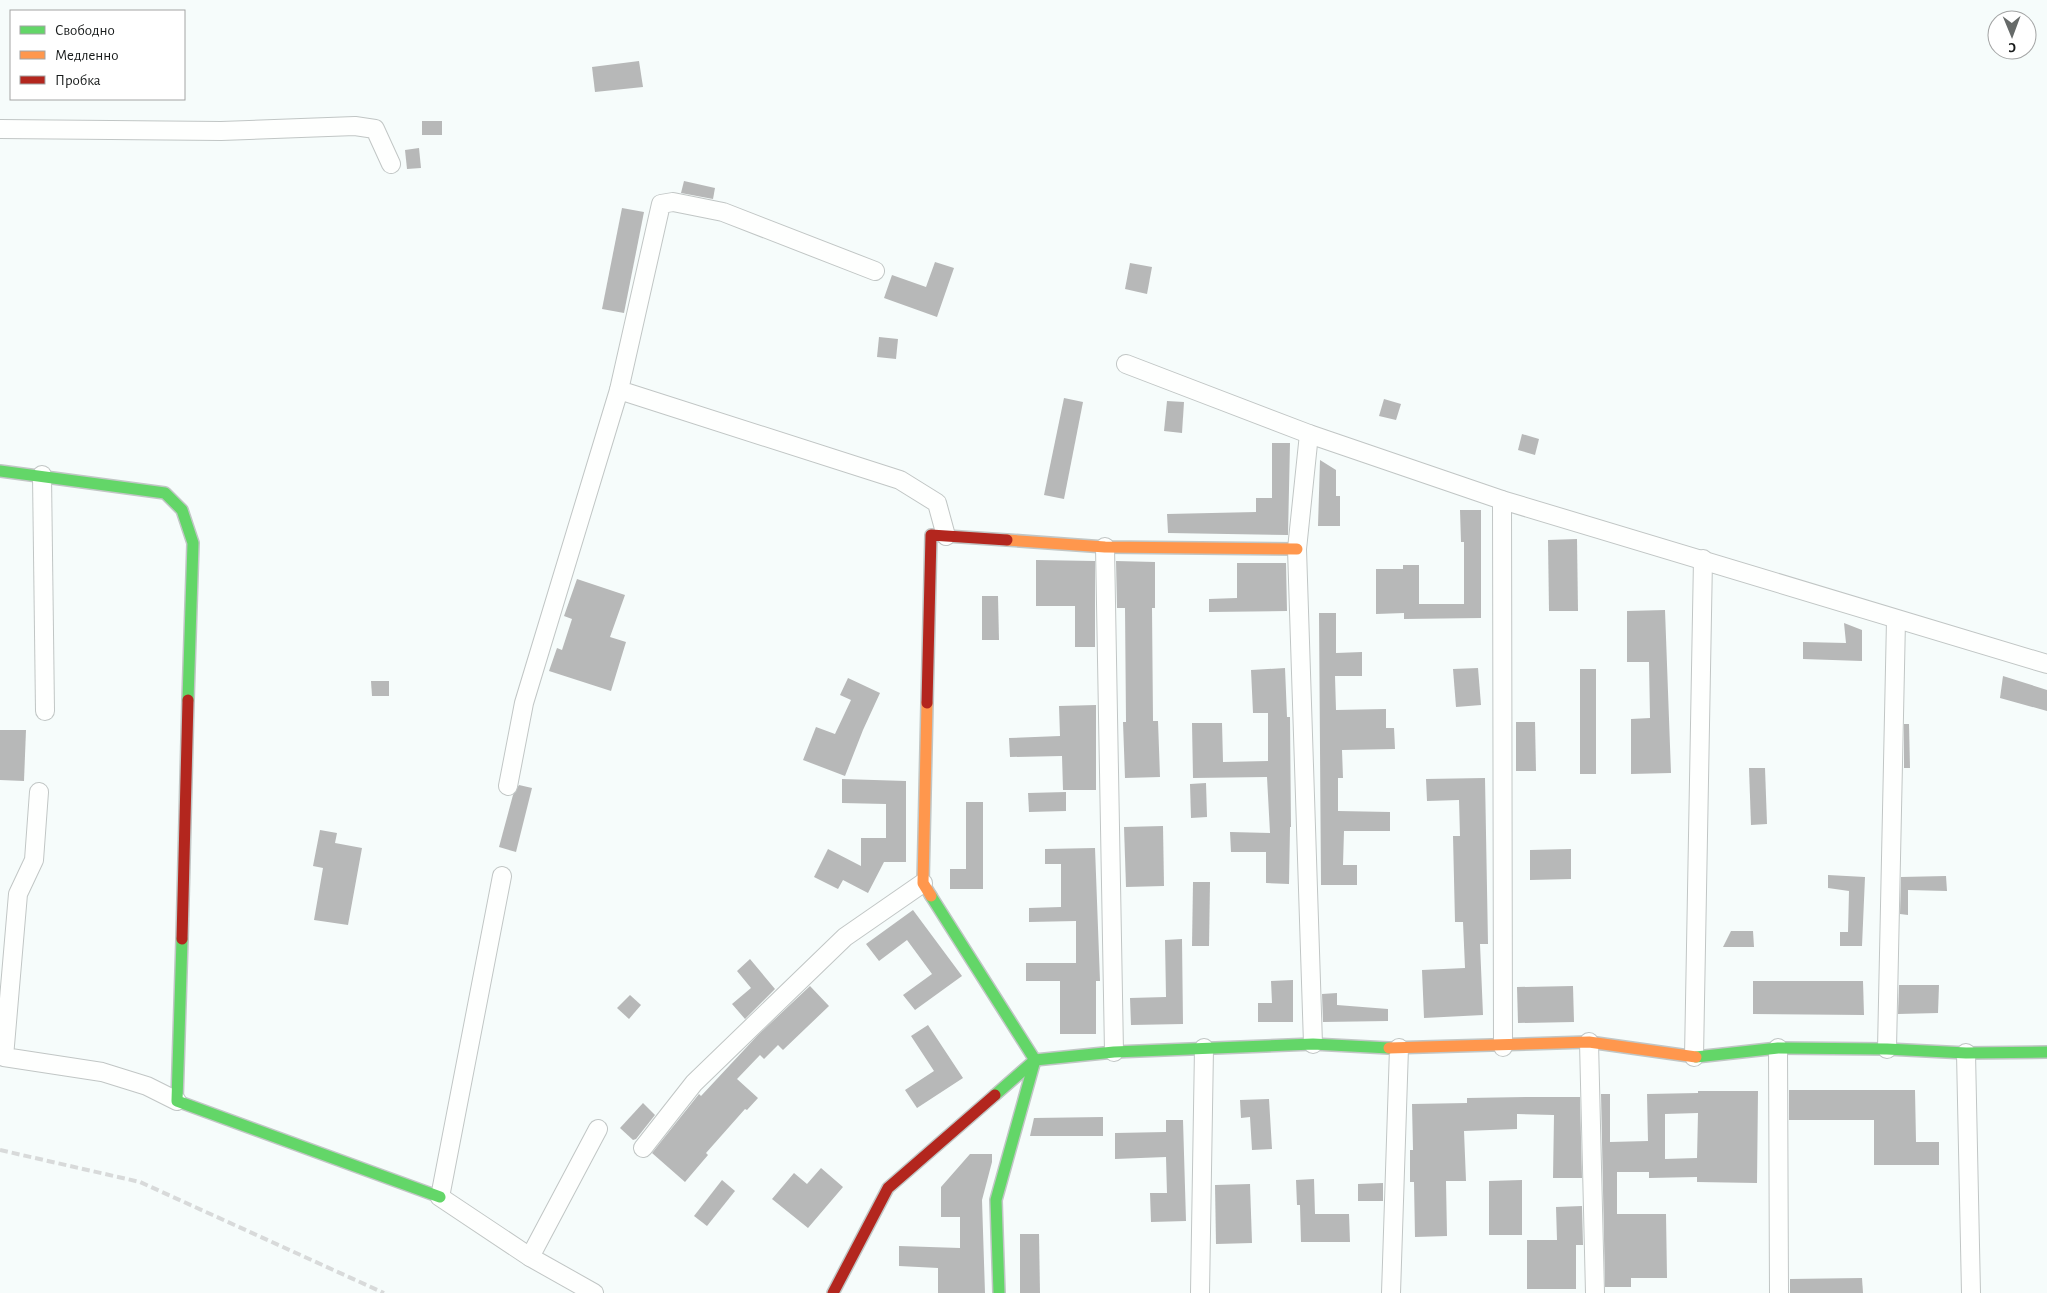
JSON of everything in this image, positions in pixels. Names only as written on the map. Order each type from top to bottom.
[{"type":"street","points":[[0,129],[221,131],[355,126],[375,129],[391,164]]},
{"type":"street","points":[[508,786],[524,703],[619,390],[662,204],[673,202],[723,212],[875,271]]},
{"type":"street","points":[[1126,364],[1309,434],[1502,500],[2047,664]]},
{"type":"street","points":[[619,390],[900,480],[937,504],[946,536]]},
{"type":"street","points":[[1309,434],[1298,549],[1312,1044]]},
{"type":"street","points":[[0,471],[42,475],[165,493],[182,510],[194,543],[177,1101]]},
{"type":"street","points":[[42,475],[44,711]]},
{"type":"street","points":[[1502,500],[1504,1046]]},
{"type":"street","points":[[999,1293],[996,1200],[1035,1060],[923,883],[931,535],[1105,547],[1298,549]]},
{"type":"street","points":[[1105,547],[1114,1052]]},
{"type":"street","points":[[1694,1057],[1703,560]]},
{"type":"street","points":[[1887,1048],[1896,620]]},
{"type":"street","points":[[39,792],[34,860],[18,894],[4,1057],[102,1072],[147,1086],[177,1101],[440,1197],[530,1256],[594,1293]]},
{"type":"street","points":[[440,1197],[502,876]]},
{"type":"street","points":[[643,1148],[694,1083],[845,937],[923,883]]},
{"type":"street","points":[[1589,1042],[1596,1293]]},
{"type":"street","points":[[833,1293],[888,1188],[1035,1060],[1114,1052],[1312,1044],[1399,1048],[1589,1042],[1694,1057],[1778,1048],[1887,1048],[1966,1053],[2047,1052]]},
{"type":"street","points":[[1200,1293],[1204,1048]]},
{"type":"street","points":[[1391,1293],[1399,1048]]},
{"type":"street","points":[[1778,1048],[1779,1293]]},
{"type":"street","points":[[1966,1053],[1971,1293]]},
{"type":"street","points":[[530,1256],[598,1129]]},
{"type":"building","points":[[639,61],[643,87],[595,92],[592,67]]},
{"type":"building","points":[[422,121],[442,121],[442,135],[422,135]]},
{"type":"building","points":[[419,148],[421,168],[407,169],[405,150]]},
{"type":"building","points":[[684,181],[715,188],[713,199],[681,193]]},
{"type":"building","points":[[622,208],[644,212],[624,313],[602,309]]},
{"type":"building","points":[[935,262],[954,268],[937,317],[884,298],[892,275],[926,287]]},
{"type":"building","points":[[1130,263],[1152,267],[1147,294],[1125,289]]},
{"type":"building","points":[[879,337],[898,339],[896,359],[877,357]]},
{"type":"building","points":[[1064,398],[1083,402],[1064,499],[1044,495]]},
{"type":"building","points":[[1384,399],[1401,404],[1396,420],[1379,416]]},
{"type":"building","points":[[1167,401],[1184,402],[1182,433],[1164,431]]},
{"type":"building","points":[[1522,434],[1539,439],[1535,455],[1518,450]]},
{"type":"building","points":[[1272,443],[1290,443],[1288,535],[1168,533],[1167,514],[1256,512],[1256,498],[1272,498]]},
{"type":"building","points":[[1320,460],[1336,470],[1336,496],[1340,496],[1340,526],[1318,526]]},
{"type":"building","points":[[1460,510],[1481,510],[1481,618],[1404,619],[1404,613],[1376,614],[1376,569],[1403,569],[1403,565],[1419,565],[1419,604],[1464,604],[1464,542],[1461,542]]},
{"type":"building","points":[[1577,539],[1578,611],[1549,611],[1548,540]]},
{"type":"building","points":[[1036,560],[1095,561],[1095,647],[1075,647],[1075,606],[1036,606]]},
{"type":"building","points":[[1116,561],[1155,562],[1155,608],[1152,608],[1153,721],[1158,721],[1160,777],[1125,778],[1123,722],[1126,722],[1125,608],[1117,608]]},
{"type":"building","points":[[1237,563],[1286,563],[1287,611],[1209,612],[1209,599],[1237,598]]},
{"type":"building","points":[[577,579],[625,595],[610,637],[626,642],[611,691],[549,671],[557,648],[562,650],[572,619],[564,616]]},
{"type":"building","points":[[982,596],[998,596],[999,640],[982,640]]},
{"type":"building","points":[[1665,610],[1671,773],[1631,774],[1631,719],[1650,718],[1649,662],[1627,662],[1627,611]]},
{"type":"building","points":[[1319,613],[1336,613],[1336,653],[1362,652],[1362,676],[1335,676],[1336,710],[1386,709],[1386,728],[1394,728],[1395,749],[1342,750],[1343,778],[1338,778],[1338,811],[1390,812],[1390,831],[1344,831],[1343,865],[1357,865],[1357,885],[1321,885]]},
{"type":"building","points":[[1844,623],[1862,630],[1862,661],[1803,659],[1803,642],[1846,643]]},
{"type":"building","points":[[1285,668],[1287,717],[1290,717],[1291,827],[1289,884],[1266,883],[1266,852],[1231,852],[1230,832],[1270,833],[1267,777],[1193,778],[1192,723],[1222,723],[1223,762],[1268,761],[1268,713],[1253,713],[1251,670]]},
{"type":"building","points":[[1478,668],[1481,705],[1456,707],[1453,669]]},
{"type":"building","points":[[1580,669],[1596,669],[1596,774],[1580,774]]},
{"type":"building","points":[[2003,676],[2047,690],[2047,711],[2000,698]]},
{"type":"building","points":[[848,678],[880,693],[845,776],[803,760],[816,727],[835,734],[851,700],[840,695]]},
{"type":"building","points":[[371,681],[389,681],[389,696],[372,696]]},
{"type":"building","points":[[1096,705],[1096,790],[1063,790],[1062,756],[1010,757],[1009,738],[1060,736],[1059,706]]},
{"type":"building","points":[[1516,722],[1535,722],[1536,771],[1516,771]]},
{"type":"building","points":[[1904,724],[1909,724],[1910,768],[1904,768]]},
{"type":"building","points":[[0,730],[26,730],[24,781],[0,780]]},
{"type":"building","points":[[1749,768],[1765,768],[1767,824],[1751,825]]},
{"type":"building","points":[[1485,778],[1488,944],[1480,944],[1483,1015],[1424,1018],[1422,970],[1465,968],[1463,922],[1455,922],[1453,836],[1460,836],[1459,800],[1427,801],[1426,779]]},
{"type":"building","points":[[842,779],[906,781],[906,862],[884,862],[868,893],[843,880],[838,889],[814,877],[828,849],[861,866],[861,838],[886,838],[886,804],[842,803]]},
{"type":"building","points":[[1206,783],[1207,817],[1191,818],[1190,784]]},
{"type":"building","points":[[519,785],[532,788],[516,852],[499,847],[513,795]]},
{"type":"building","points":[[1066,792],[1066,811],[1029,812],[1028,793]]},
{"type":"building","points":[[966,802],[983,802],[983,889],[950,889],[950,869],[966,869]]},
{"type":"building","points":[[1163,826],[1164,886],[1126,887],[1124,827]]},
{"type":"building","points":[[320,830],[337,833],[335,843],[362,848],[348,925],[314,920],[323,868],[313,866]]},
{"type":"building","points":[[1095,848],[1100,981],[1096,981],[1096,1034],[1060,1034],[1060,981],[1026,981],[1026,963],[1076,963],[1076,921],[1029,922],[1029,908],[1061,907],[1061,864],[1045,864],[1045,849]]},
{"type":"building","points":[[1571,849],[1571,879],[1530,880],[1530,850]]},
{"type":"building","points":[[1828,875],[1865,877],[1862,946],[1840,946],[1840,932],[1848,932],[1849,891],[1828,888]]},
{"type":"building","points":[[1946,876],[1947,891],[1908,890],[1908,915],[1900,914],[1901,877]]},
{"type":"building","points":[[1193,882],[1210,882],[1209,946],[1192,946]]},
{"type":"building","points":[[913,910],[962,976],[915,1010],[903,995],[932,974],[907,940],[879,961],[866,944]]},
{"type":"building","points":[[1731,931],[1753,931],[1754,947],[1723,947]]},
{"type":"building","points":[[1182,939],[1183,1024],[1131,1025],[1130,998],[1166,997],[1165,940]]},
{"type":"building","points":[[750,959],[775,989],[745,1019],[732,1004],[751,988],[737,971]]},
{"type":"building","points":[[1293,980],[1293,1022],[1258,1022],[1258,1003],[1272,1003],[1271,981]]},
{"type":"building","points":[[1753,981],[1863,981],[1864,1015],[1753,1014]]},
{"type":"building","points":[[1899,985],[1939,985],[1938,1013],[1898,1014]]},
{"type":"building","points":[[810,986],[829,1006],[783,1050],[778,1045],[764,1059],[760,1055],[737,1079],[758,1098],[747,1110],[745,1109],[706,1153],[708,1155],[685,1182],[652,1153],[699,1094],[701,1096],[758,1035]]},
{"type":"building","points":[[1573,986],[1574,1022],[1518,1023],[1517,987]]},
{"type":"building","points":[[1337,993],[1337,1005],[1388,1009],[1388,1021],[1323,1022],[1322,994]]},
{"type":"building","points":[[630,995],[641,1005],[629,1019],[617,1008]]},
{"type":"building","points":[[928,1025],[963,1078],[917,1108],[905,1090],[934,1071],[911,1036]]},
{"type":"building","points":[[1789,1090],[1915,1090],[1916,1142],[1939,1142],[1939,1165],[1874,1165],[1874,1120],[1789,1120]]},
{"type":"building","points":[[1698,1091],[1758,1091],[1757,1183],[1697,1182],[1697,1177],[1649,1178],[1649,1172],[1617,1172],[1617,1214],[1666,1214],[1667,1278],[1631,1278],[1631,1287],[1605,1287],[1601,1094],[1610,1094],[1610,1142],[1648,1141],[1647,1094],[1698,1093]],"holes":[[[1698,1113],[1697,1158],[1665,1159],[1665,1114]]]},
{"type":"building","points":[[1580,1097],[1582,1178],[1553,1178],[1554,1115],[1517,1114],[1517,1129],[1464,1131],[1466,1181],[1446,1181],[1447,1236],[1415,1237],[1414,1182],[1410,1182],[1410,1150],[1413,1150],[1412,1104],[1467,1103],[1467,1098]]},
{"type":"building","points":[[1269,1099],[1272,1149],[1252,1150],[1250,1117],[1241,1118],[1240,1100]]},
{"type":"building","points":[[643,1103],[655,1115],[636,1139],[633,1140],[620,1128]]},
{"type":"building","points":[[1103,1117],[1103,1136],[1030,1136],[1034,1118]]},
{"type":"building","points":[[1166,1120],[1183,1120],[1186,1221],[1151,1222],[1150,1193],[1167,1193],[1166,1157],[1115,1159],[1115,1133],[1166,1132]]},
{"type":"building","points":[[970,1154],[992,1154],[992,1162],[982,1200],[985,1293],[938,1293],[938,1268],[899,1266],[899,1246],[960,1248],[960,1217],[941,1217],[941,1187]]},
{"type":"building","points":[[821,1168],[843,1187],[808,1228],[772,1199],[794,1173],[807,1184]]},
{"type":"building","points":[[1314,1179],[1315,1214],[1349,1214],[1350,1242],[1301,1242],[1300,1205],[1297,1205],[1296,1180]]},
{"type":"building","points":[[722,1180],[735,1191],[707,1226],[694,1216]]},
{"type":"building","points":[[1522,1180],[1522,1235],[1489,1235],[1489,1181]]},
{"type":"building","points":[[1383,1183],[1383,1201],[1358,1201],[1358,1184]]},
{"type":"building","points":[[1250,1184],[1252,1243],[1216,1244],[1215,1185]]},
{"type":"building","points":[[1582,1206],[1583,1245],[1576,1245],[1576,1289],[1527,1289],[1527,1240],[1557,1240],[1556,1207]]},
{"type":"building","points":[[1020,1234],[1039,1234],[1040,1293],[1020,1293]]},
{"type":"building","points":[[1862,1278],[1863,1293],[1790,1293],[1790,1279]]},
{"type":"railway","points":[[0,1150],[140,1182],[384,1293]]},
{"type":"traffic: fast","points":[[0,471],[165,493],[182,510],[193,543],[188,700]]},
{"type":"traffic: fast","points":[[931,896],[1035,1060],[996,1200],[999,1293]]},
{"type":"traffic: fast","points":[[182,939],[177,1101],[440,1197]]},
{"type":"traffic: fast","points":[[995,1095],[1035,1060],[1114,1052],[1313,1044],[1389,1048]]},
{"type":"traffic: fast","points":[[1696,1057],[1778,1048],[1887,1049],[1966,1053],[2047,1052]]},
{"type":"traffic: slow","points":[[1007,540],[1105,547],[1297,549]]},
{"type":"traffic: slow","points":[[927,703],[923,883],[931,896]]},
{"type":"traffic: slow","points":[[1389,1048],[1589,1042],[1696,1057]]},
{"type":"traffic: jam","points":[[927,703],[931,535],[1007,540]]},
{"type":"traffic: jam","points":[[182,939],[188,700]]},
{"type":"traffic: jam","points":[[833,1293],[888,1188],[995,1095]]}]
